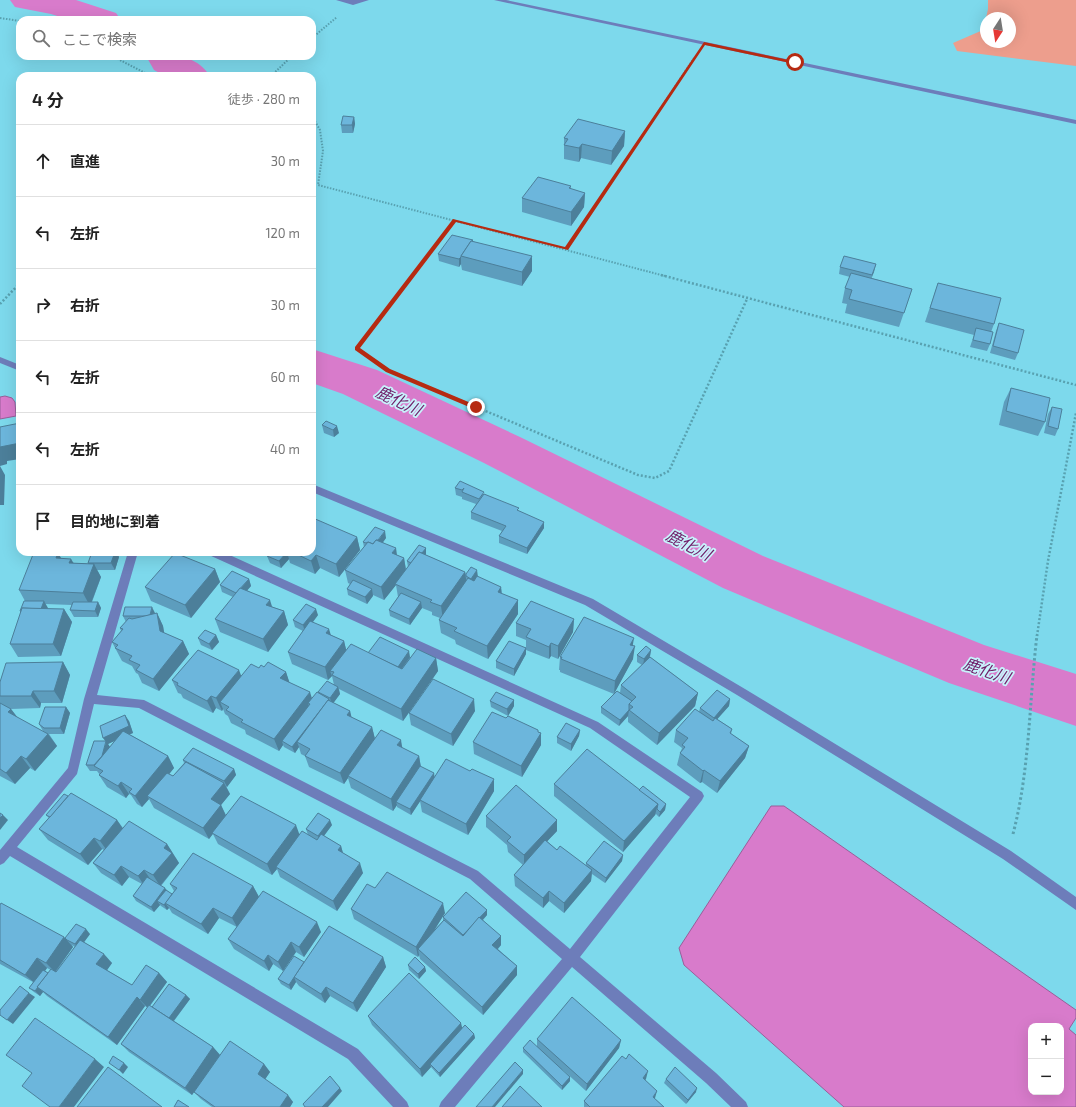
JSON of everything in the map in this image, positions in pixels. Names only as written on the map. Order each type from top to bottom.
[{"type":"street","points":[[339,0],[353,3],[366,0]]},
{"type":"street","points":[[497,0],[1076,122]]},
{"type":"street","points":[[0,360],[16,366]]},
{"type":"street","points":[[316,490],[590,602],[741,692],[1007,855],[1076,904]]},
{"type":"street","points":[[0,859],[73,770],[90,699],[132,556]]},
{"type":"street","points":[[222,556],[594,725],[698,796],[571,958],[446,1107]]},
{"type":"street","points":[[90,699],[140,703],[474,875],[711,1078],[741,1107]]},
{"type":"street","points":[[9,849],[353,1054],[402,1107]]},
{"type":"path","points":[[316,35],[353,3]]},
{"type":"path","points":[[0,18],[16,20]]},
{"type":"path","points":[[567,249],[704,44]]},
{"type":"path","points":[[120,60],[143,72]]},
{"type":"path","points":[[275,72],[288,60]]},
{"type":"path","points":[[316,123],[320,130],[324,151],[318,185],[567,249],[747,299],[1076,385]]},
{"type":"path","points":[[455,220],[357,348],[388,370],[638,475],[655,478],[669,471],[747,299]]},
{"type":"path","points":[[0,304],[16,287]]},
{"type":"path","points":[[1007,855],[1018,817],[1028,761],[1035,649],[1046,570],[1076,413]]},
{"type":"shaded area","points":[[988,0],[1076,0],[1076,66],[957,51],[953,43],[980,31],[980,48],[1016,48],[1016,12],[987,12]]},
{"type":"shaded area","points":[[5,396],[12,398],[15,402],[16,416],[0,419],[0,397]]},
{"type":"shaded area","points":[[771,806],[784,806],[1076,1010],[1076,1018],[1069,1029],[1076,1035],[1076,1107],[844,1107],[684,965],[679,948]]},
{"type":"building","points":[[343,116],[354,117],[352,125],[341,125]]},
{"type":"building","points":[[578,119],[625,131],[612,151],[582,144],[579,148],[564,145],[568,139],[564,138]]},
{"type":"building","points":[[538,177],[571,186],[569,188],[585,193],[571,212],[522,198]]},
{"type":"building","points":[[452,235],[473,240],[459,259],[438,254]]},
{"type":"building","points":[[471,241],[532,256],[522,272],[461,256]]},
{"type":"building","points":[[844,256],[876,264],[872,275],[840,267]]},
{"type":"building","points":[[851,273],[912,289],[904,313],[849,299],[852,290],[845,288]]},
{"type":"building","points":[[938,283],[1001,298],[994,324],[930,308]]},
{"type":"building","points":[[999,323],[1024,330],[1018,353],[993,346]]},
{"type":"building","points":[[976,328],[993,332],[990,344],[973,340]]},
{"type":"building","points":[[1011,388],[1050,398],[1045,422],[1006,411]]},
{"type":"building","points":[[1052,407],[1062,409],[1058,429],[1048,426]]},
{"type":"building","points":[[326,421],[337,426],[333,430],[322,425]]},
{"type":"building","points":[[16,424],[16,444],[0,447],[0,427]]},
{"type":"building","points":[[460,481],[484,492],[479,499],[462,492],[464,488],[462,490],[455,488]]},
{"type":"building","points":[[484,494],[519,508],[517,510],[544,522],[527,548],[499,536],[506,526],[471,512]]},
{"type":"building","points":[[316,519],[357,537],[336,564],[316,555]]},
{"type":"building","points":[[375,527],[385,531],[373,544],[363,542]]},
{"type":"building","points":[[376,540],[396,548],[392,553],[404,558],[381,587],[345,570],[368,542],[373,544]]},
{"type":"building","points":[[419,545],[426,548],[422,553],[419,552],[411,563],[407,561]]},
{"type":"building","points":[[419,552],[465,572],[441,606],[430,602],[432,600],[395,584]]},
{"type":"building","points":[[32,556],[57,556],[56,558],[71,559],[69,563],[94,564],[83,593],[19,590]]},
{"type":"building","points":[[91,556],[114,556],[111,563],[88,563]]},
{"type":"building","points":[[172,556],[182,556],[215,569],[185,605],[145,587]]},
{"type":"building","points":[[267,556],[283,556],[279,561]]},
{"type":"building","points":[[300,556],[315,556],[311,561]]},
{"type":"building","points":[[471,567],[477,570],[471,579],[466,576],[466,574]]},
{"type":"building","points":[[232,571],[249,579],[236,593],[220,585]]},
{"type":"building","points":[[477,576],[501,587],[498,592],[518,600],[487,646],[454,631],[457,628],[439,620],[468,578],[474,581]]},
{"type":"building","points":[[353,580],[372,589],[365,597],[347,589]]},
{"type":"building","points":[[240,588],[270,600],[266,605],[284,611],[263,639],[215,619]]},
{"type":"building","points":[[401,593],[421,602],[409,619],[389,610]]},
{"type":"building","points":[[24,601],[44,601],[41,609],[22,608],[21,612],[20,611]]},
{"type":"building","points":[[531,601],[574,619],[558,646],[551,643],[549,647],[526,637],[531,629],[516,623]]},
{"type":"building","points":[[73,602],[98,602],[95,611],[70,610]]},
{"type":"building","points":[[306,604],[316,609],[303,625],[293,620]]},
{"type":"building","points":[[125,607],[152,607],[150,615],[123,616]]},
{"type":"building","points":[[22,608],[64,609],[53,644],[10,644]]},
{"type":"building","points":[[157,613],[160,631],[183,641],[153,679],[136,670],[140,665],[129,660],[132,656],[115,648],[118,645],[112,642],[123,629],[120,628],[129,618],[132,619]]},
{"type":"building","points":[[584,617],[634,638],[630,645],[635,646],[615,681],[561,659],[562,657],[560,657]]},
{"type":"building","points":[[310,621],[329,629],[326,633],[344,641],[325,667],[288,652]]},
{"type":"building","points":[[205,630],[216,635],[209,644],[198,638]]},
{"type":"building","points":[[380,637],[409,651],[398,667],[368,653]]},
{"type":"building","points":[[509,641],[526,648],[514,669],[496,661]]},
{"type":"building","points":[[351,644],[402,669],[417,649],[436,658],[401,709],[332,675],[334,672],[330,671]]},
{"type":"building","points":[[646,646],[651,650],[644,659],[637,655]]},
{"type":"building","points":[[198,650],[239,670],[216,698],[211,696],[207,701],[177,685],[178,683],[172,680]]},
{"type":"building","points":[[650,657],[698,693],[659,733],[629,710],[633,707],[629,704],[636,697],[621,685]]},
{"type":"building","points":[[63,662],[54,691],[33,691],[31,696],[0,696],[0,682],[6,663]]},
{"type":"building","points":[[268,662],[286,672],[280,678],[310,692],[274,739],[241,722],[243,720],[226,710],[229,707],[220,702],[251,664],[259,668],[261,665],[264,667]]},
{"type":"building","points":[[433,679],[474,699],[451,734],[409,713]]},
{"type":"building","points":[[327,681],[338,687],[330,698],[318,692]]},
{"type":"building","points":[[717,690],[730,699],[714,718],[700,708]]},
{"type":"building","points":[[617,691],[632,701],[629,704],[629,710],[620,720],[601,707]]},
{"type":"building","points":[[317,692],[329,699],[292,747],[282,741],[310,704],[308,703]]},
{"type":"building","points":[[496,692],[514,700],[507,709],[490,701]]},
{"type":"building","points":[[328,700],[350,711],[347,715],[372,727],[340,773],[305,756],[310,749],[297,742]]},
{"type":"building","points":[[0,703],[11,709],[8,712],[48,734],[26,759],[21,756],[6,773],[0,769]]},
{"type":"building","points":[[45,707],[66,707],[60,728],[44,728],[39,724]]},
{"type":"building","points":[[695,709],[713,721],[715,718],[732,729],[730,733],[749,746],[720,781],[704,770],[703,771],[680,753],[685,747],[682,745],[688,738],[676,730]]},
{"type":"building","points":[[492,712],[506,718],[508,716],[538,730],[538,732],[541,733],[521,766],[473,742]]},
{"type":"building","points":[[125,715],[129,726],[103,738],[100,726]]},
{"type":"building","points":[[566,723],[580,730],[571,744],[557,737]]},
{"type":"building","points":[[381,730],[401,740],[397,745],[419,756],[391,799],[348,776]]},
{"type":"building","points":[[123,731],[168,756],[135,796],[129,792],[132,789],[121,782],[118,786],[99,775],[103,771],[94,766]]},
{"type":"building","points":[[94,741],[106,741],[102,756],[94,765],[86,765]]},
{"type":"building","points":[[193,748],[234,769],[224,781],[183,760]]},
{"type":"building","points":[[587,749],[658,804],[624,841],[554,784]]},
{"type":"building","points":[[446,759],[470,771],[472,769],[494,779],[466,824],[420,800]]},
{"type":"building","points":[[186,762],[224,783],[211,799],[221,805],[203,828],[147,796],[167,773],[173,776]]},
{"type":"building","points":[[420,766],[434,773],[410,809],[396,802]]},
{"type":"building","points":[[516,785],[557,820],[524,855],[507,841],[511,837],[486,816]]},
{"type":"building","points":[[643,786],[666,804],[660,812],[657,809],[658,804],[639,790]]},
{"type":"building","points":[[71,793],[117,820],[100,841],[94,838],[80,854],[39,829]]},
{"type":"building","points":[[64,794],[68,796],[50,817],[46,815]]},
{"type":"building","points":[[241,796],[296,825],[267,864],[212,833]]},
{"type":"building","points":[[318,813],[330,820],[318,836],[306,829]]},
{"type":"building","points":[[129,821],[167,844],[164,848],[172,853],[153,875],[144,870],[138,876],[121,866],[114,875],[93,863]]},
{"type":"building","points":[[302,831],[317,840],[321,834],[341,846],[338,850],[360,863],[333,901],[276,867]]},
{"type":"building","points":[[545,840],[557,850],[560,846],[592,870],[564,903],[549,891],[543,898],[514,875]]},
{"type":"building","points":[[604,841],[623,855],[606,878],[586,863]]},
{"type":"building","points":[[193,853],[253,886],[232,918],[213,908],[201,924],[165,903],[177,888],[170,884]]},
{"type":"building","points":[[387,872],[443,903],[416,947],[351,909],[367,884],[375,888]]},
{"type":"building","points":[[147,877],[165,888],[151,907],[133,896]]},
{"type":"building","points":[[166,890],[172,894],[164,905],[157,901]]},
{"type":"building","points":[[263,891],[317,922],[299,947],[291,942],[278,962],[268,955],[264,961],[228,939]]},
{"type":"building","points":[[466,892],[487,910],[463,935],[443,917]]},
{"type":"building","points":[[1,903],[64,937],[46,963],[37,958],[25,975],[0,960]]},
{"type":"building","points":[[479,917],[501,936],[492,945],[517,966],[482,1007],[418,949],[444,920],[463,936]]},
{"type":"building","points":[[76,924],[86,929],[75,944],[65,938]]},
{"type":"building","points":[[329,926],[383,957],[353,1003],[326,987],[321,994],[294,977]]},
{"type":"building","points":[[80,940],[104,954],[96,964],[132,985],[146,965],[159,973],[140,1000],[137,997],[108,1037],[37,987],[51,969],[56,972]]},
{"type":"building","points":[[294,956],[304,962],[289,985],[278,979]]},
{"type":"building","points":[[415,957],[425,967],[418,974],[408,965]]},
{"type":"building","points":[[43,970],[48,973],[35,991],[29,988]]},
{"type":"building","points":[[409,973],[461,1023],[420,1069],[368,1016]]},
{"type":"building","points":[[169,984],[186,995],[169,1018],[152,1007]]},
{"type":"building","points":[[20,986],[29,993],[7,1020],[0,1015],[0,1010]]},
{"type":"building","points":[[572,997],[621,1040],[587,1084],[537,1039]]},
{"type":"building","points":[[149,1005],[213,1047],[185,1088],[121,1044]]},
{"type":"building","points":[[35,1018],[95,1059],[59,1107],[50,1107],[22,1086],[32,1073],[6,1055]]},
{"type":"building","points":[[465,1025],[474,1034],[439,1073],[430,1064]]},
{"type":"building","points":[[530,1040],[570,1077],[562,1086],[523,1048]]},
{"type":"building","points":[[230,1041],[264,1064],[258,1074],[288,1095],[280,1107],[215,1107],[194,1092]]},
{"type":"building","points":[[629,1054],[648,1071],[643,1078],[657,1091],[653,1097],[664,1107],[590,1107],[584,1101],[622,1056],[626,1059]]},
{"type":"building","points":[[113,1056],[124,1063],[119,1070],[109,1063]]},
{"type":"building","points":[[515,1062],[523,1070],[492,1107],[476,1107]]},
{"type":"building","points":[[108,1067],[162,1107],[77,1107]]},
{"type":"building","points":[[675,1067],[697,1088],[688,1100],[666,1079]]},
{"type":"building","points":[[330,1076],[340,1088],[322,1107],[305,1107],[303,1104]]},
{"type":"building","points":[[520,1086],[542,1107],[502,1107]]},
{"type":"building","points":[[178,1100],[189,1107],[174,1107]]},
{"type":"waterway","name":"鹿化川","points":[[27,0],[56,5],[91,16]]},
{"type":"waterway","name":"鹿化川","points":[[166,60],[185,72]]},
{"type":"waterway","name":"鹿化川","points":[[316,366],[360,382],[502,450],[743,572],[970,665],[1076,700]]},
{"type":"route","points":[[476,407],[388,370],[357,348],[455,220],[567,249],[704,44],[795,62]]}]
